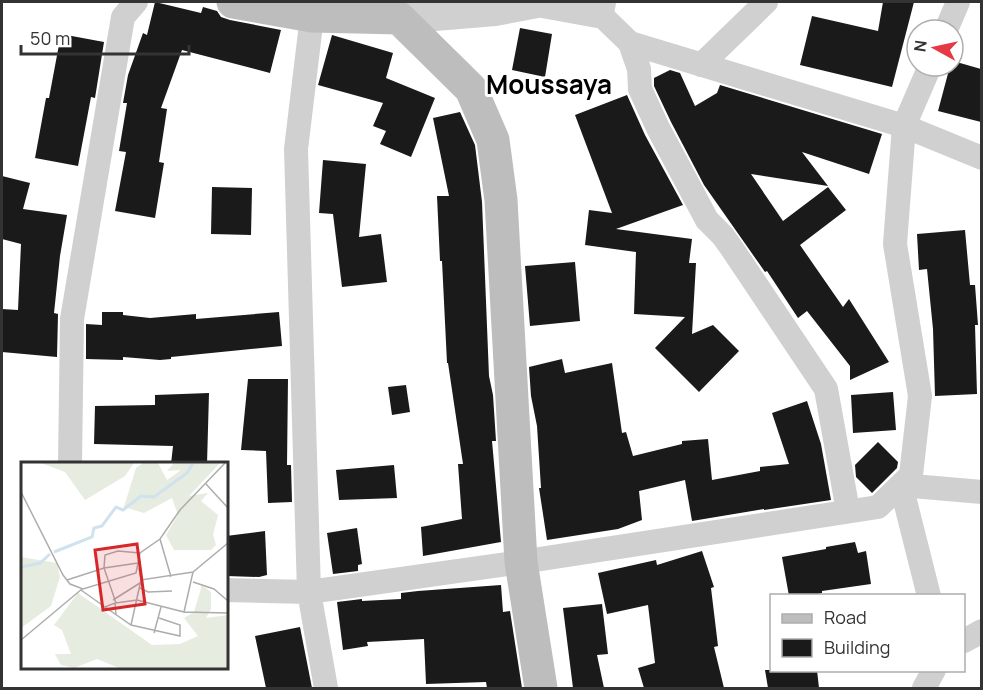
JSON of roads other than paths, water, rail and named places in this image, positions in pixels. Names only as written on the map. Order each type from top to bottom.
[{"type":"main road","points":[[232,2],[312,16],[399,18],[471,89],[492,140],[501,200],[521,562],[542,688]]},
{"type":"street","points":[[70,462],[72,320],[123,16],[136,2]]},
{"type":"street","points":[[399,18],[495,10],[537,2]]},
{"type":"street","points":[[543,2],[599,7],[630,44],[639,69],[640,89],[707,220],[733,250],[826,389],[848,511]]},
{"type":"street","points":[[701,64],[766,2]]},
{"type":"street","points":[[951,18],[958,2]]},
{"type":"street","points":[[312,16],[296,149],[309,592],[326,688]]},
{"type":"street","points":[[630,44],[904,126],[981,158]]},
{"type":"street","points":[[228,590],[309,592],[878,507],[911,475],[920,396],[895,244],[904,126],[925,78]]},
{"type":"street","points":[[901,485],[981,492]]},
{"type":"street","points":[[901,485],[928,594]]},
{"type":"street","points":[[965,640],[981,631]]},
{"type":"street","points":[[924,688],[933,672]]},
{"type":"district","name":"Moussaya","points":[[549,84]]}]
